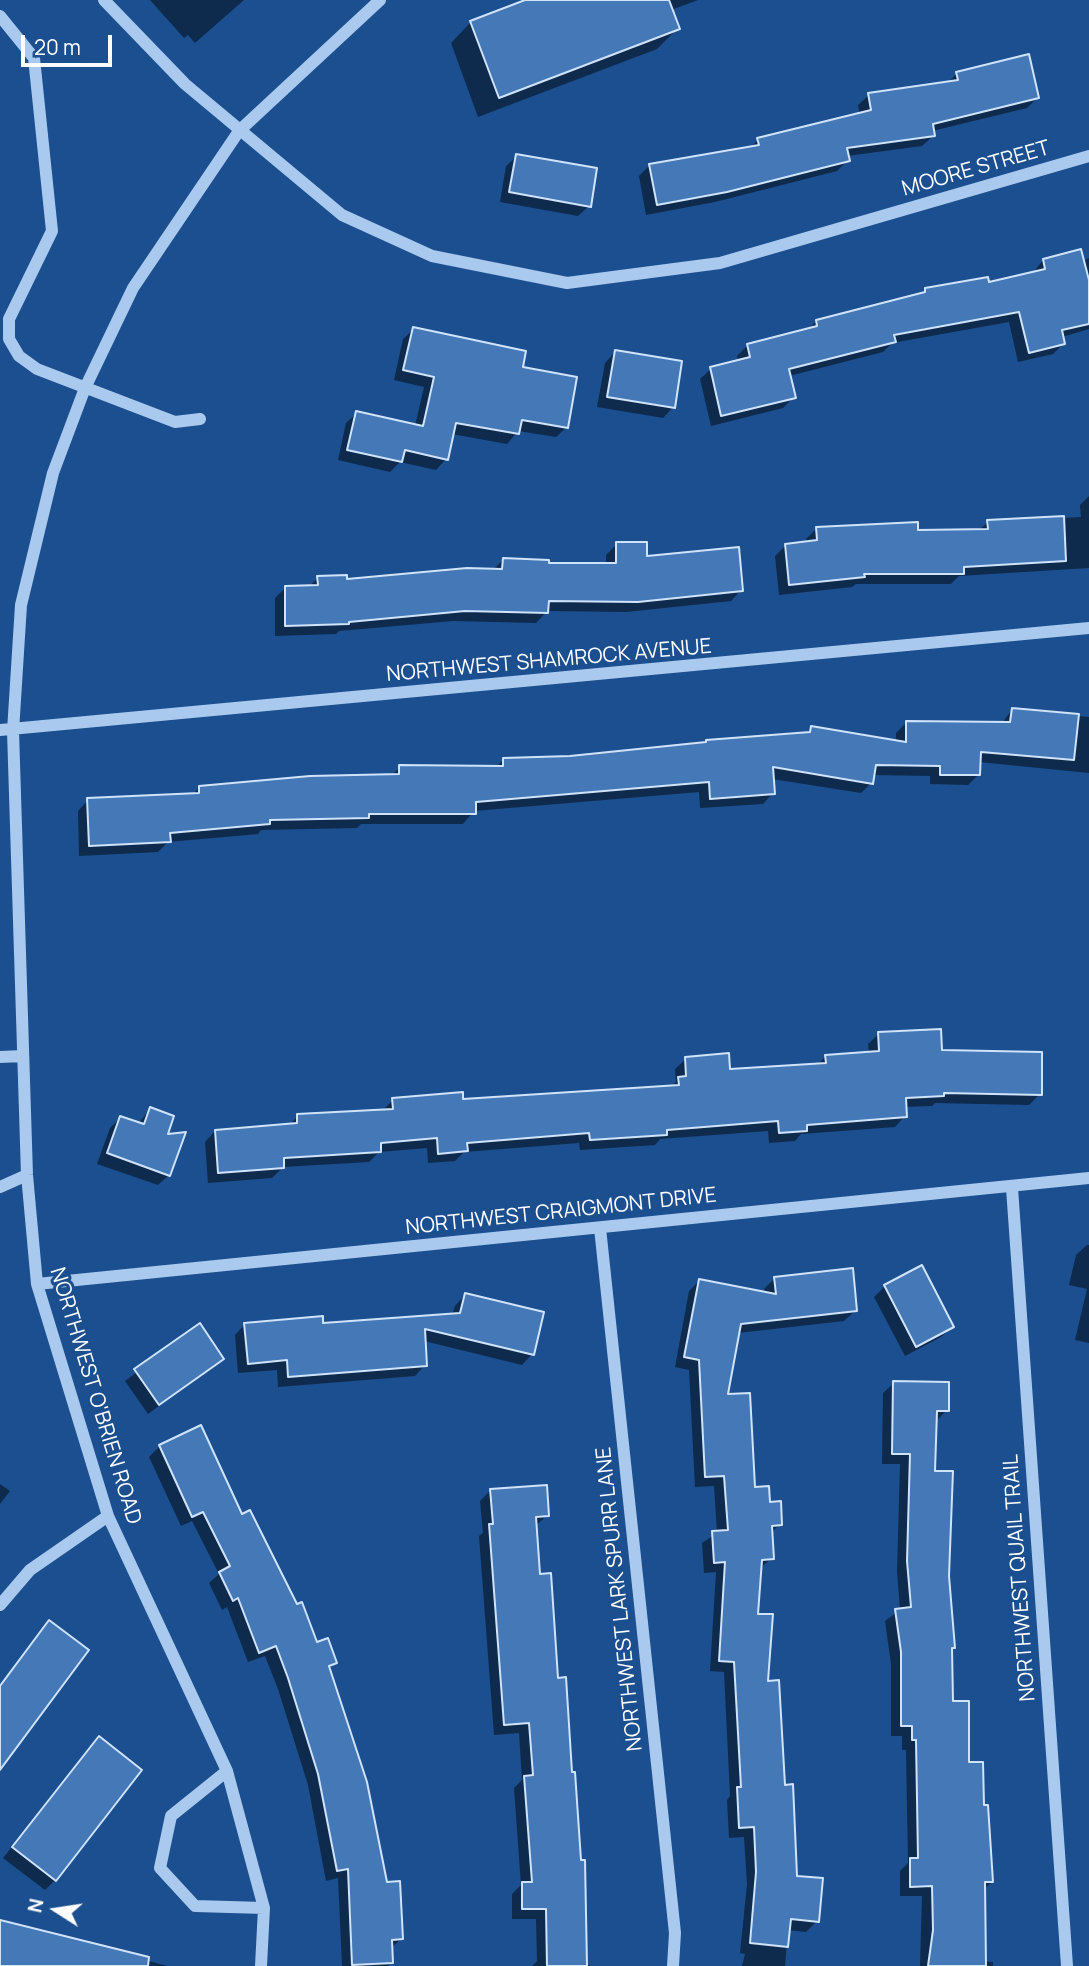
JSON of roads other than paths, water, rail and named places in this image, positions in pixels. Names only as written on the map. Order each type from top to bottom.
[{"type":"street","name":"MOORE STREET","points":[[104,0],[185,84],[342,215],[432,256],[567,283],[720,262],[1089,156]]},
{"type":"street","name":"NORTHWEST O'BRIEN ROAD","points":[[261,1966],[264,1908],[227,1771],[108,1516],[37,1284],[27,1175],[6,730],[21,605],[53,472],[85,388],[133,288],[239,131],[380,0]]},
{"type":"street","points":[[0,16],[34,58],[52,231],[9,319],[9,339],[19,356],[37,369],[175,422],[200,419]]},
{"type":"street","name":"NORTHWEST SHAMROCK AVENUE","points":[[6,730],[1089,628]]},
{"type":"street","points":[[0,1057],[23,1056]]},
{"type":"street","points":[[0,1187],[27,1175]]},
{"type":"street","name":"NORTHWEST CRAIGMONT DRIVE","points":[[37,1284],[1012,1188],[1089,1178]]},
{"type":"street","name":"NORTHWEST QUAIL TRAIL","points":[[1012,1188],[1067,1966]]},
{"type":"street","name":"NORTHWEST LARK SPURR LANE","points":[[600,1228],[675,1933],[673,1966]]},
{"type":"street","points":[[0,1605],[30,1570],[108,1516]]},
{"type":"street","points":[[227,1771],[171,1816],[160,1868],[195,1906],[264,1908]]}]
